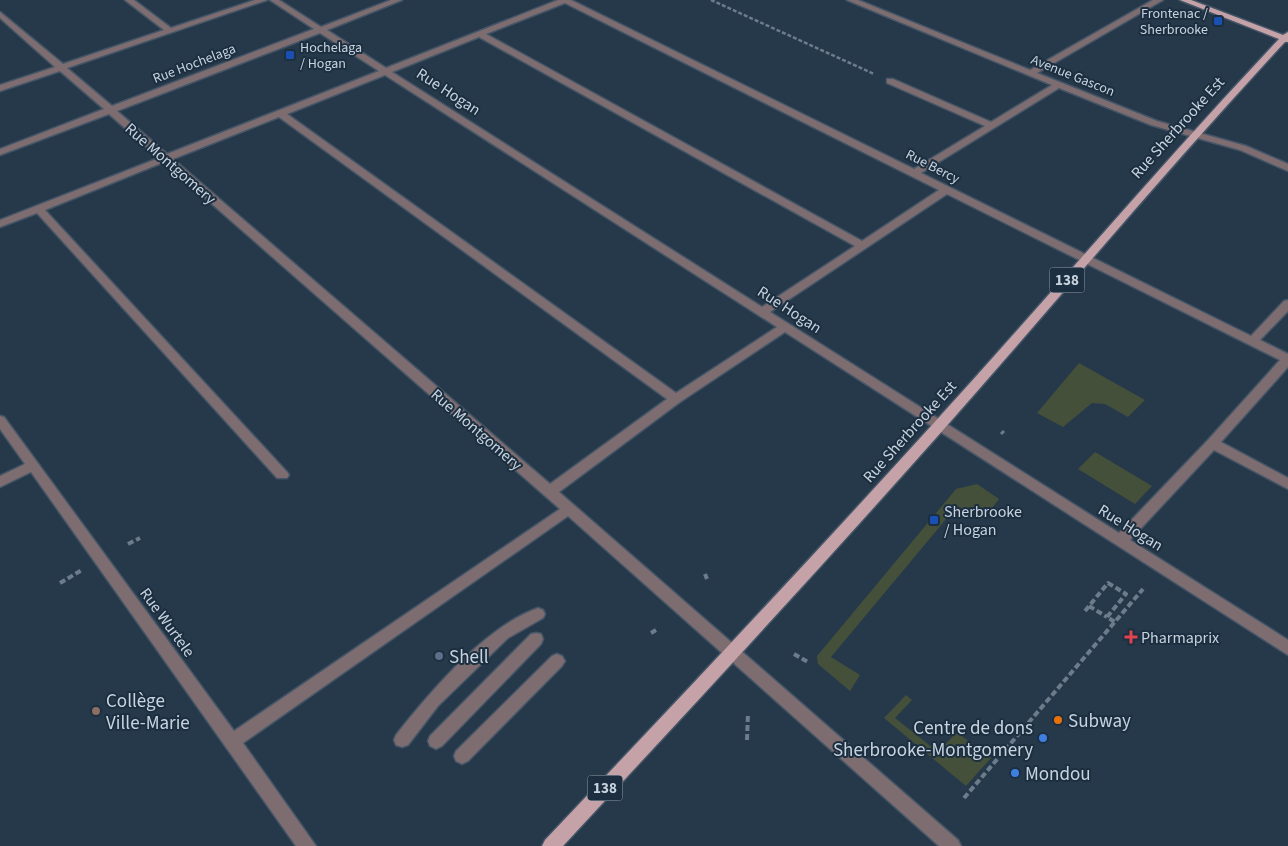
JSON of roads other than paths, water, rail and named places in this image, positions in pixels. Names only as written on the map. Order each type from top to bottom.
[{"type":"main road","points":[[1184,0],[1287,37]]},
{"type":"main road","name":"Rue Sherbrooke Est","points":[[551,846],[732,654],[939,426],[1195,134],[1287,37]]},
{"type":"street","points":[[129,0],[170,31]]},
{"type":"street","points":[[0,88],[263,0]]},
{"type":"street","name":"Rue Hogan","points":[[274,0],[1288,648]]},
{"type":"street","name":"Rue Hochelaga","points":[[0,152],[398,0]]},
{"type":"street","points":[[0,224],[568,0]]},
{"type":"street","name":"Rue Bercy","points":[[568,0],[1288,359]]},
{"type":"street","name":"Avenue Gascon","points":[[851,0],[1154,123],[1243,148],[1288,168]]},
{"type":"street","points":[[1030,73],[1159,0]]},
{"type":"street","name":"Rue Montgomery","points":[[0,14],[667,594],[732,654],[952,846]]},
{"type":"street","points":[[479,34],[861,245]]},
{"type":"street","points":[[890,81],[993,126]]},
{"type":"street","points":[[914,173],[1059,84]]},
{"type":"street","points":[[280,113],[676,399]]},
{"type":"street","points":[[762,312],[946,190]]},
{"type":"street","points":[[39,209],[282,475]]},
{"type":"street","points":[[1253,341],[1288,304]]},
{"type":"street","points":[[548,492],[676,399],[785,327]]},
{"type":"street","points":[[1120,541],[1214,443],[1288,359]]},
{"type":"street","name":"Rue Wurtele","points":[[0,420],[307,846]]},
{"type":"street","points":[[1214,443],[1288,484]]},
{"type":"street","points":[[0,482],[32,466]]},
{"type":"street","points":[[233,741],[569,509]]},
{"type":"street","points":[[402,740],[432,702],[503,633],[538,614]]},
{"type":"street","points":[[436,741],[536,639]]},
{"type":"street","points":[[462,756],[557,661]]},
{"type":"place","name":"Frontenac / Sherbrooke","points":[[1218,21]]},
{"type":"place","name":"Hochelaga / Hogan","points":[[290,55]]},
{"type":"place","name":"Sherbrooke / Hogan","points":[[934,520]]},
{"type":"place","name":"Pharmaprix","points":[[1131,637]]},
{"type":"place","name":"Shell","points":[[439,656]]},
{"type":"place","name":"Collège Ville-Marie","points":[[96,711]]},
{"type":"place","name":"Subway","points":[[1058,720]]},
{"type":"place","name":"Centre de dons Sherbrooke-Montgomery","points":[[1043,738]]},
{"type":"place","name":"Mondou","points":[[1015,773]]}]
